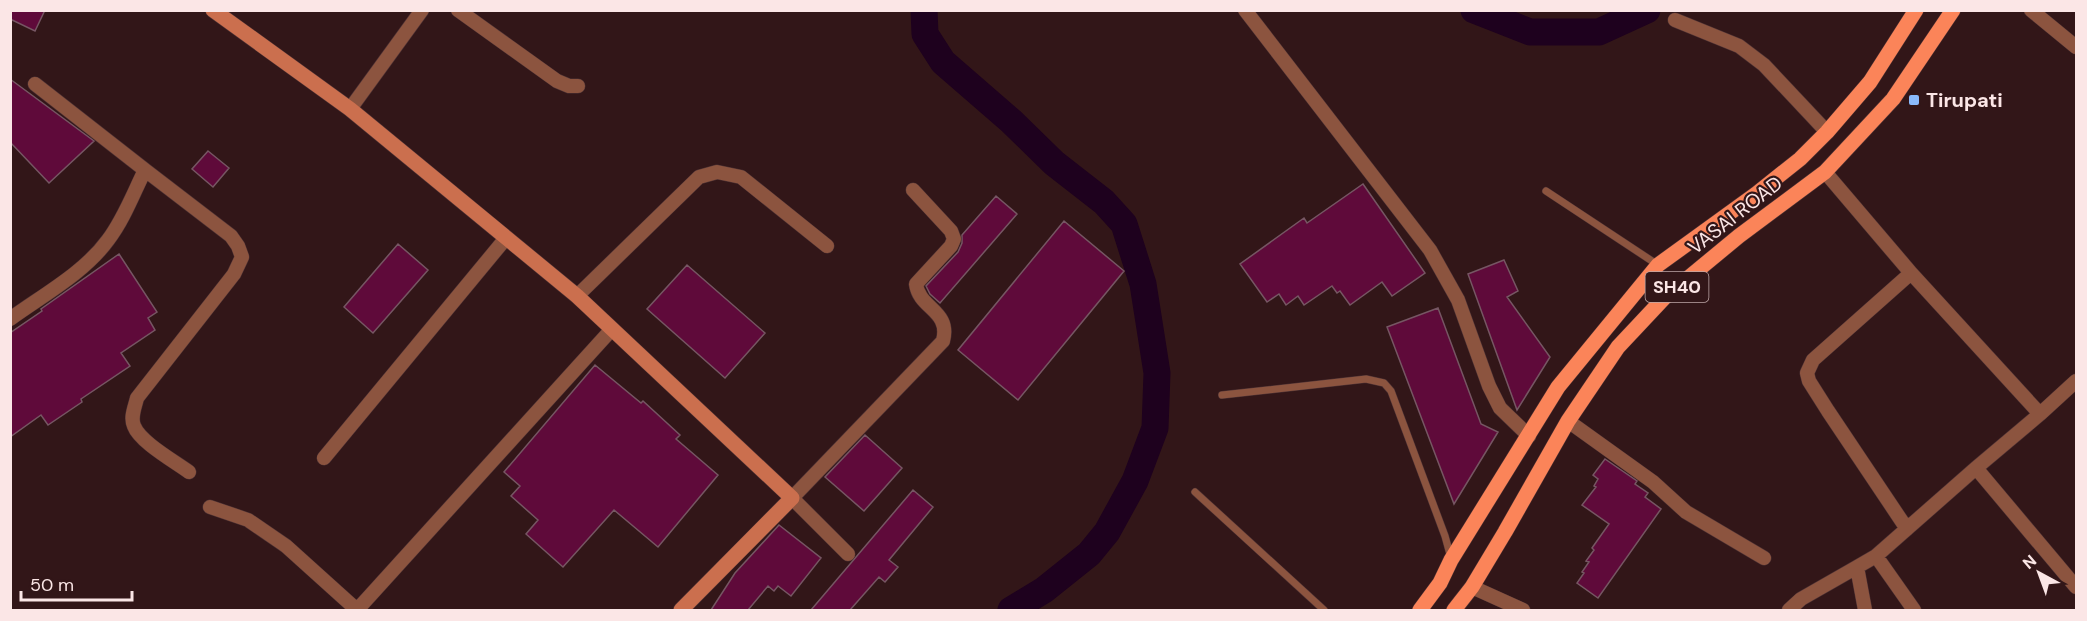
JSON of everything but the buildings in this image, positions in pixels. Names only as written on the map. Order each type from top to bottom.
[{"type":"main road","name":"VASAI ROAD","points":[[1420,610],[1440,583],[1451,560],[1558,387],[1658,265],[1800,159],[1827,132],[1870,82],[1916,10]]},
{"type":"main road","name":"VASAI ROAD","points":[[1454,610],[1472,587],[1568,421],[1618,347],[1664,298],[1739,236],[1825,172],[1893,99],[1953,10]]},
{"type":"street","points":[[213,10],[350,109],[577,296],[792,498],[848,554]]},
{"type":"street","points":[[350,109],[422,10]]},
{"type":"street","points":[[458,10],[557,81],[568,86],[578,86]]},
{"type":"street","points":[[1245,10],[1430,250],[1458,300],[1489,386],[1500,408],[1529,436]]},
{"type":"street","points":[[2031,10],[2076,47]]},
{"type":"street","points":[[1676,20],[1739,46],[1764,65],[1827,132]]},
{"type":"street","points":[[35,84],[231,236],[238,246],[242,257],[234,274],[137,398],[133,415],[133,424],[140,436],[189,472]]},
{"type":"street","points":[[10,319],[89,262],[108,241],[120,222],[146,170]]},
{"type":"street","points":[[577,296],[699,177],[717,172],[741,177],[827,246]]},
{"type":"street","points":[[1825,172],[1911,273],[2040,414]]},
{"type":"street","points":[[681,610],[943,341],[946,330],[943,320],[917,292],[916,284],[951,246],[954,239],[951,231],[913,190]]},
{"type":"street","points":[[324,458],[506,238]]},
{"type":"street","points":[[1907,529],[1828,411],[1809,381],[1807,373],[1814,360],[1911,273]]},
{"type":"street","points":[[210,507],[248,520],[286,546],[357,610],[612,329]]},
{"type":"street","points":[[1789,610],[1801,598],[1876,556],[2076,381]]},
{"type":"street","points":[[1568,421],[1653,482],[1686,512],[1764,558]]},
{"type":"street","points":[[1976,468],[2076,587]]},
{"type":"street","points":[[1876,556],[1914,610]]},
{"type":"street","points":[[1857,567],[1865,610]]},
{"type":"street","points":[[1472,587],[1523,610]]},
{"type":"lane","points":[[1546,191],[1658,265]]},
{"type":"lane","points":[[1222,395],[1366,379],[1384,383],[1391,391],[1451,560]]},
{"type":"lane","points":[[1195,492],[1324,610]]},
{"type":"waterway","points":[[924,10],[925,34],[943,62],[1011,121],[1054,163],[1104,202],[1124,224],[1143,284],[1157,373],[1155,428],[1135,481],[1107,532],[1089,554],[1044,590],[1011,610]]},
{"type":"waterway","points":[[1474,10],[1530,32],[1599,32],[1647,10]]},
{"type":"place","name":"Tirupati","points":[[1914,100]]}]
